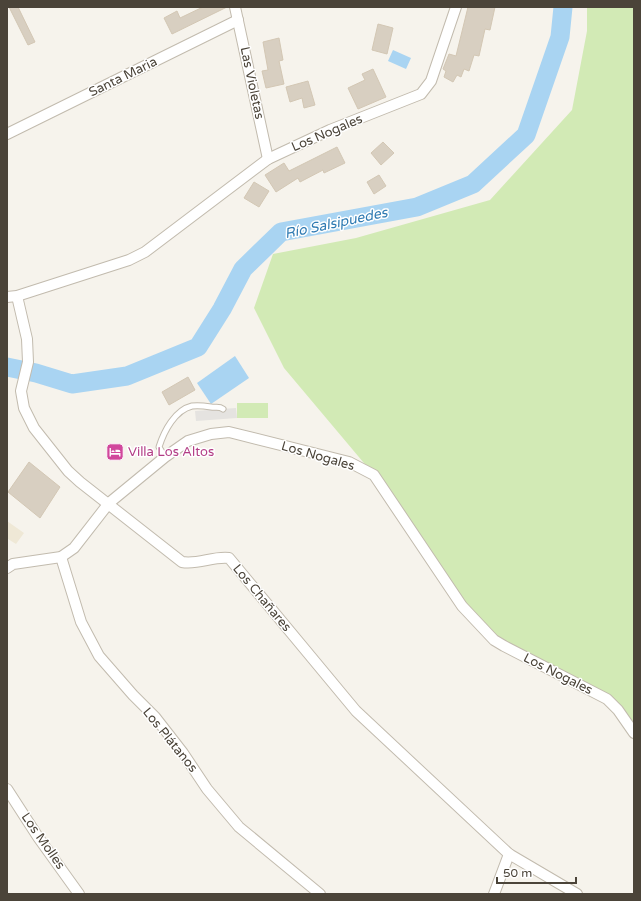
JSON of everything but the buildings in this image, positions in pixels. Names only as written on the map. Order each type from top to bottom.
[{"type":"street","name":"Las Violetas","points":[[235,7],[268,159]]},
{"type":"street","name":"Los Nogales","points":[[12,297],[129,260],[145,252],[268,159],[330,130],[421,94],[431,81],[456,7]]},
{"type":"street","name":"Santa Maria","points":[[7,134],[238,20]]},
{"type":"street","name":"Los Chañares","points":[[12,297],[27,340],[28,362],[21,391],[24,408],[34,428],[68,471],[182,562],[189,563],[221,557],[229,558],[356,711],[509,854],[577,894]]},
{"type":"street","name":"Los Nogales","points":[[61,557],[74,548],[109,503],[165,457],[188,442],[211,434],[229,432],[349,462],[374,475],[462,606],[494,640],[607,699],[618,710],[634,733]]},
{"type":"street","points":[[7,568],[13,564],[61,557]]},
{"type":"street","name":"Los Plátanos","points":[[61,557],[81,622],[98,656],[132,695],[155,717],[239,827],[320,894]]},
{"type":"street","name":"Los Molles","points":[[7,789],[38,837],[79,894]]},
{"type":"street","points":[[494,894],[509,854]]},
{"type":"lane","points":[[165,457],[159,447],[162,436],[171,422],[181,411],[191,406],[203,405],[221,407],[223,409]]},
{"type":"shaded area","points":[[236,408],[237,418],[196,421],[195,411]]},
{"type":"shaded area","points":[[7,521],[24,533],[16,544],[8,539],[7,541]]},
{"type":"green space","points":[[587,7],[634,7],[634,733],[618,710],[504,646],[462,606],[374,475],[284,368],[254,308],[273,254],[356,238],[490,200],[572,110],[587,31]]},
{"type":"green space","points":[[237,403],[268,403],[268,418],[237,418]]},
{"type":"water","points":[[393,50],[411,58],[406,69],[388,61]]},
{"type":"water","points":[[235,356],[249,378],[211,404],[197,383]]},
{"type":"waterway","name":"Río Salsipuedes","points":[[7,367],[36,373],[72,384],[127,376],[198,347],[222,309],[243,269],[281,232],[417,207],[473,184],[526,135],[560,37],[563,7]]},
{"type":"place","name":"Villa Los Altos","points":[[115,452]]}]
